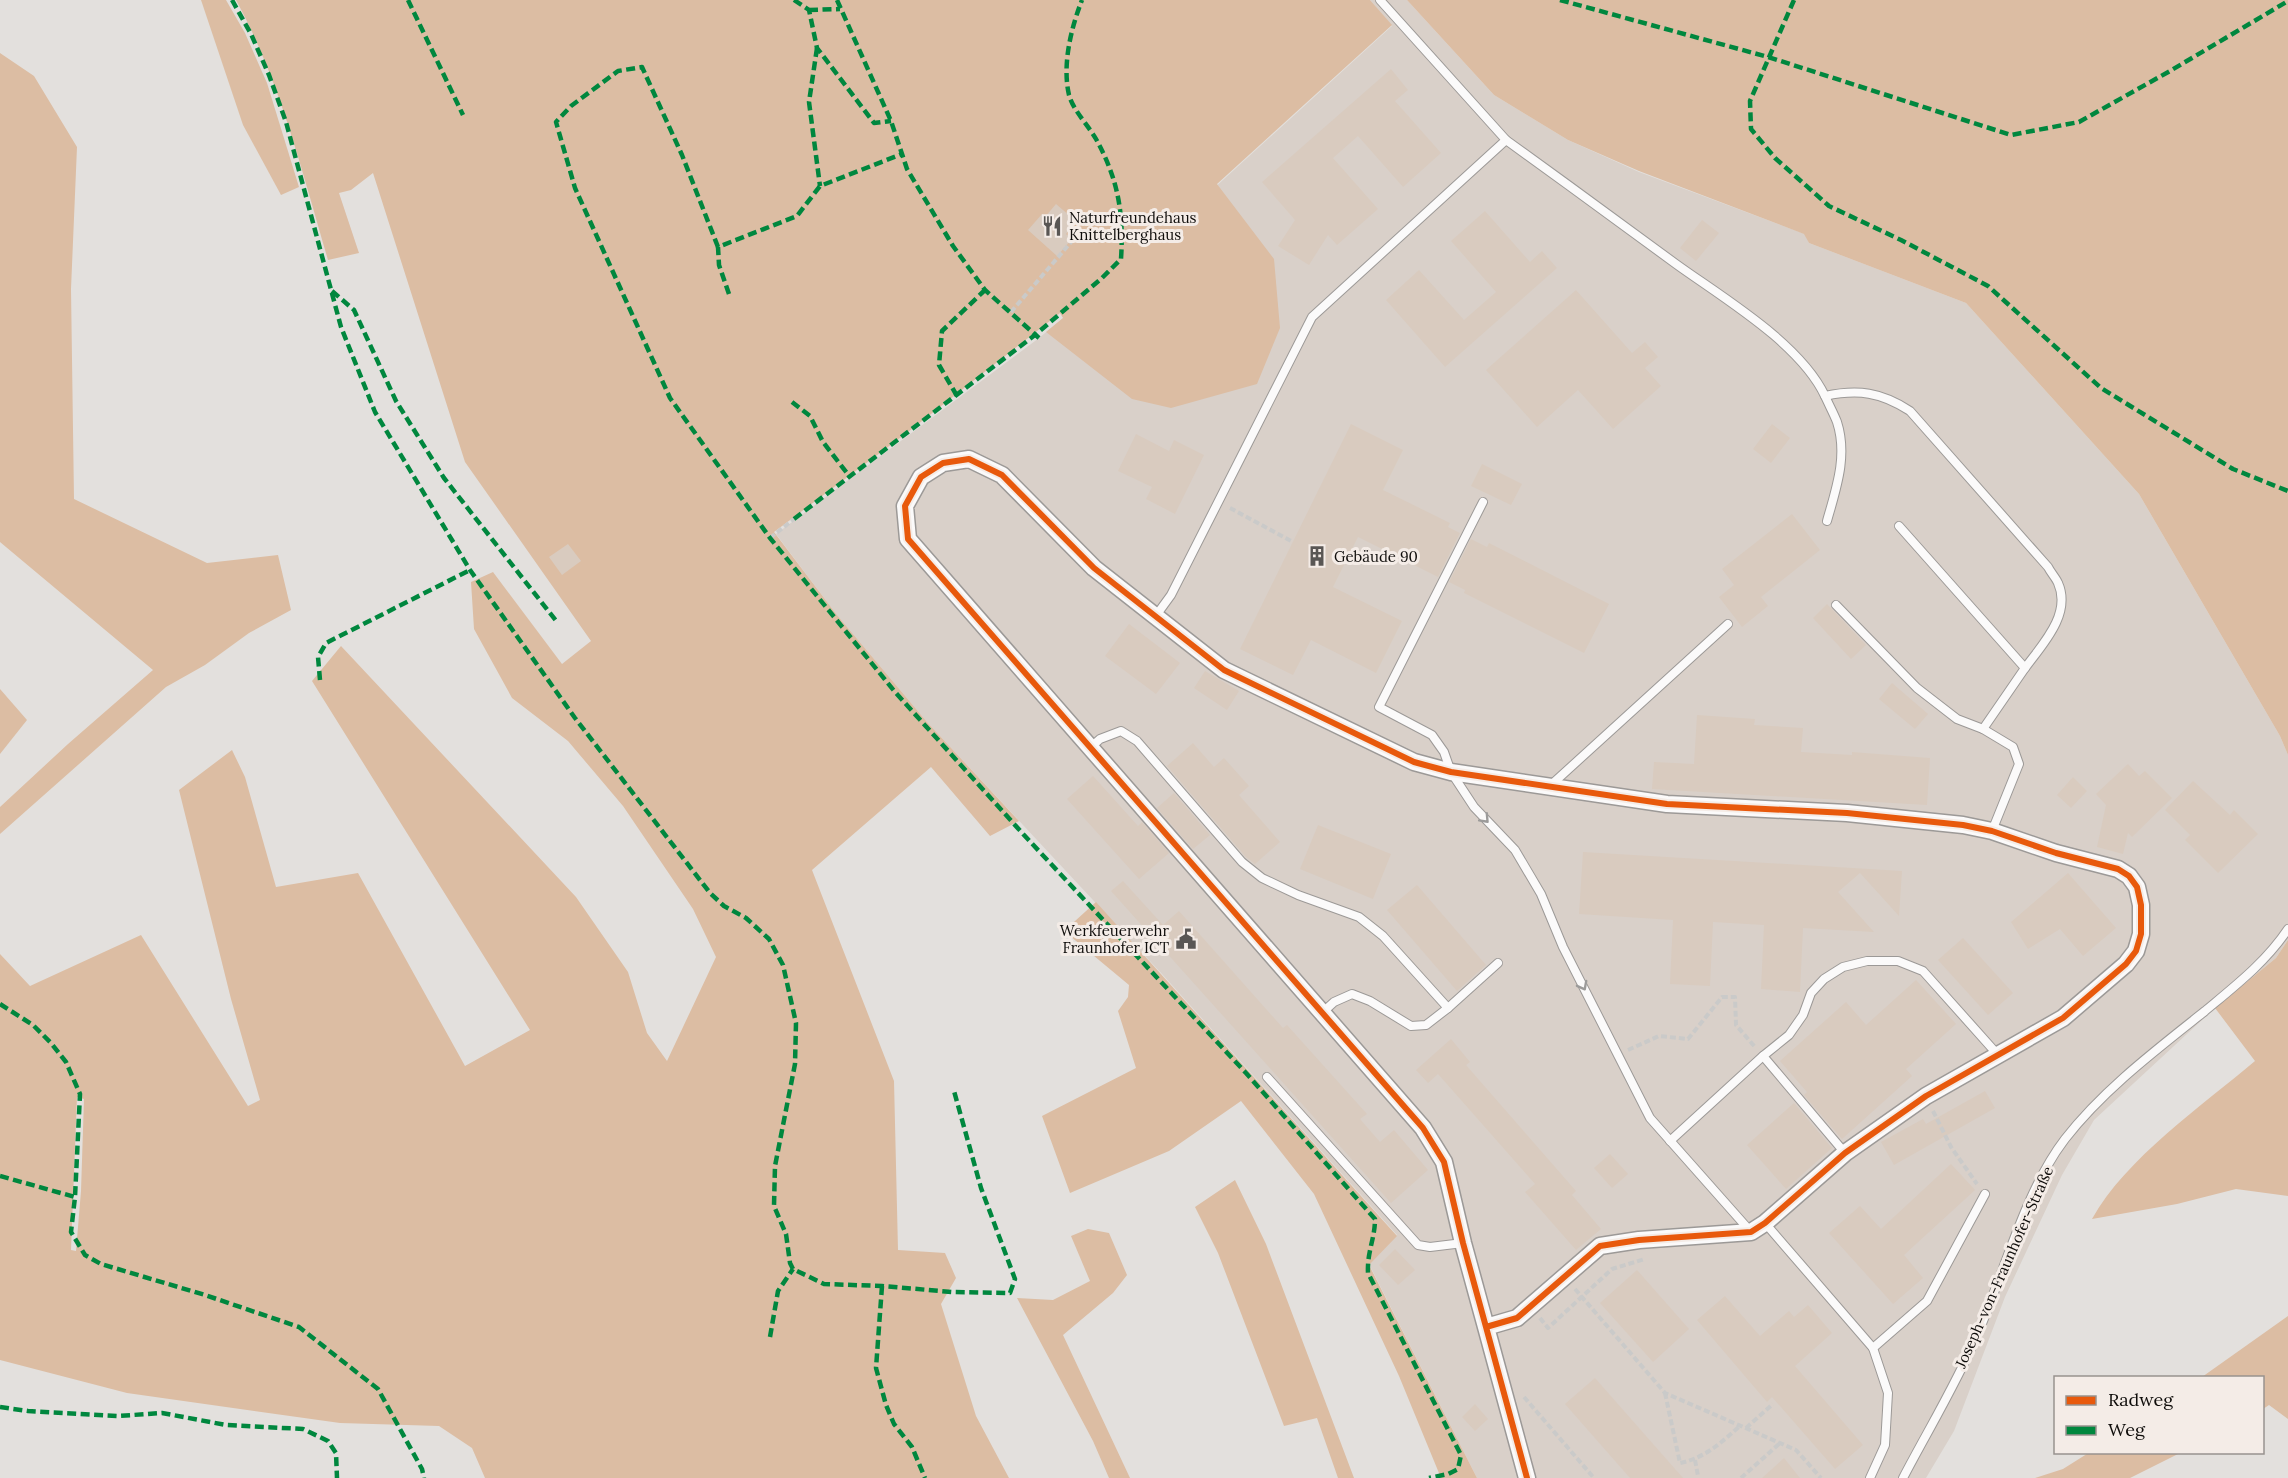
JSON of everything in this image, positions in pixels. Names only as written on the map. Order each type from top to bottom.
[{"type":"street","points":[[1486,1327],[1517,1318],[1600,1246],[1640,1240],[1751,1232],[1845,1153],[1926,1096],[2063,1018],[2126,964],[2136,951],[2141,933],[2141,904],[2137,887],[2129,876],[2118,869],[2056,853],[1992,831],[1963,825],[1847,813],[1667,804],[1451,772],[1414,762],[1224,670],[1094,568],[1002,475],[969,459],[943,463],[921,477],[905,506],[908,539],[1423,1128],[1444,1162],[1463,1243],[1527,1478]]},
{"type":"lane","points":[[1380,0],[1506,140],[1761,326],[1804,364],[1817,379],[1837,423],[1842,451],[1839,477],[1827,521]]},
{"type":"lane","points":[[1155,617],[1171,595],[1312,317],[1506,140]]},
{"type":"lane","points":[[1825,396],[1865,392],[1892,399],[1910,411],[2048,567],[2059,585],[2061,607],[2053,631],[1983,729]]},
{"type":"lane","points":[[1483,502],[1379,707],[1432,735],[1444,752],[1451,772],[1474,807],[1515,850],[1541,894],[1563,946],[1650,1118],[1751,1232]]},
{"type":"lane","points":[[1899,526],[2025,668]]},
{"type":"lane","points":[[1836,605],[1917,688],[1957,719],[1983,729],[2013,747],[2019,764],[1992,831]]},
{"type":"lane","points":[[1549,787],[1728,624]]},
{"type":"lane","points":[[1090,748],[1100,740],[1121,731],[1137,741],[1242,861],[1262,878],[1298,895],[1359,917],[1383,936],[1448,1008]]},
{"type":"lane","name":"Joseph-von-Fraunhofer-Straße","points":[[1903,1478],[1977,1336],[2034,1193],[2049,1163],[2065,1139],[2088,1113],[2134,1070],[2243,980],[2275,948],[2288,929]]},
{"type":"lane","points":[[1670,1141],[1789,1035],[1803,1015],[1811,993],[1824,978],[1843,967],[1867,962],[1898,961],[1923,971],[1999,1056]]},
{"type":"lane","points":[[1323,1012],[1334,1002],[1352,994],[1370,1001],[1411,1026],[1426,1026],[1498,963]]},
{"type":"lane","points":[[1763,1056],[1845,1153]]},
{"type":"lane","points":[[1267,1077],[1418,1245],[1430,1247],[1463,1243]]},
{"type":"lane","points":[[1873,1348],[1927,1301],[1985,1194]]},
{"type":"lane","points":[[1765,1222],[1873,1348],[1888,1393],[1885,1445],[1870,1478]]},
{"type":"path","points":[[1011,312],[1078,234]]},
{"type":"path","points":[[1219,502],[1293,542]]},
{"type":"path","points":[[770,538],[794,519]]},
{"type":"path","points":[[1619,1054],[1659,1036],[1688,1039],[1722,997],[1735,997],[1736,1025],[1763,1056]]},
{"type":"path","points":[[1926,1096],[1951,1147],[1985,1194]]},
{"type":"path","points":[[1538,1316],[1548,1328],[1612,1269],[1652,1257]]},
{"type":"path","points":[[1565,1276],[1665,1393],[1796,1450],[1821,1478]]},
{"type":"path","points":[[1519,1392],[1594,1478]]},
{"type":"path","points":[[1665,1393],[1680,1463],[1695,1460],[1716,1448],[1773,1404]]},
{"type":"path","points":[[1741,1478],[1780,1443]]},
{"type":"path","points":[[1695,1460],[1698,1476]]},
{"type":"shaded area","points":[[201,0],[226,0],[245,33],[267,83],[299,187],[281,195],[243,125]]},
{"type":"shaded area","points":[[236,0],[1370,0],[1392,25],[1217,184],[1274,259],[1280,328],[1257,384],[1171,408],[1132,399],[1046,332],[1063,318],[1060,313],[908,432],[774,532],[837,615],[927,722],[1019,821],[990,836],[931,767],[812,870],[894,1081],[898,1250],[945,1253],[956,1278],[941,1304],[976,1416],[1009,1478],[485,1478],[472,1448],[439,1426],[340,1423],[127,1393],[0,1360],[0,954],[30,986],[141,935],[248,1106],[260,1100],[231,999],[179,790],[232,750],[245,777],[276,887],[358,873],[465,1066],[530,1030],[312,681],[341,646],[576,897],[628,972],[647,1033],[667,1061],[716,957],[693,909],[623,806],[568,741],[512,698],[474,629],[471,582],[493,572],[562,664],[591,641],[465,462],[373,173],[351,190],[339,193],[359,253],[328,260],[289,127],[252,31]],"holes":[[[77,1097],[84,1099],[81,1191],[76,1251],[71,1250]]]},
{"type":"shaded area","points":[[1370,0],[1407,0],[1494,95],[1568,140],[1639,172],[1805,234],[1809,243],[1966,303],[2139,494],[2280,736],[2288,755],[2288,940],[2276,958],[2215,1008],[2094,1120],[2062,1175],[2005,1297],[1954,1431],[1926,1478],[1477,1478],[1369,1264],[1397,1235],[1162,974],[927,722],[837,615],[776,534],[1039,338],[1155,242],[1392,26]]},
{"type":"shaded area","points":[[1407,0],[2288,0],[2288,755],[2280,736],[2139,494],[1966,303],[1809,243],[1804,234],[1639,171],[1568,140],[1494,95]]},
{"type":"shaded area","points":[[0,53],[34,76],[77,147],[71,289],[74,499],[207,563],[278,555],[291,610],[249,633],[205,665],[166,687],[0,834],[0,807],[153,670],[0,542]]},
{"type":"shaded area","points":[[0,689],[27,720],[0,754]]},
{"type":"shaded area","points":[[1096,902],[1397,1236],[1369,1265],[1477,1478],[1441,1478],[1399,1376],[1314,1194],[1241,1101],[1169,1151],[1070,1193],[1042,1116],[1136,1068],[1118,1011],[1128,997],[1129,985],[1064,931]]},
{"type":"shaded area","points":[[2288,940],[2288,1196],[2236,1189],[2177,1204],[2092,1219],[2124,1175],[2145,1154],[2255,1061],[2215,1008],[2276,958]]},
{"type":"shaded area","points":[[1235,1180],[1266,1244],[1354,1478],[1338,1478],[1317,1418],[1284,1426],[1218,1253],[1195,1207]]},
{"type":"shaded area","points":[[1088,1229],[1109,1233],[1127,1275],[1113,1293],[1063,1335],[1130,1478],[1109,1478],[1093,1441],[1017,1298],[1053,1300],[1090,1281],[1071,1236]]},
{"type":"shaded area","points":[[2288,1316],[2288,1419],[2269,1405],[2264,1408],[2264,1376],[2203,1376]]},
{"type":"shaded area","points":[[2087,1454],[2178,1454],[2130,1478],[2035,1478],[2063,1469]]},
{"type":"building","points":[[1391,69],[1408,90],[1395,101],[1441,153],[1403,187],[1358,136],[1333,158],[1378,209],[1337,245],[1328,235],[1309,265],[1278,246],[1295,220],[1262,182]]},
{"type":"building","name":"Naturfreundehaus Knittelberghaus","points":[[1056,204],[1077,222],[1066,234],[1072,239],[1057,256],[1028,230],[1042,214],[1045,217]]},
{"type":"building","points":[[1485,211],[1530,262],[1542,251],[1557,268],[1445,367],[1386,300],[1419,270],[1464,320],[1496,292],[1451,241]]},
{"type":"building","points":[[1702,220],[1719,233],[1696,261],[1680,248]]},
{"type":"building","points":[[1576,290],[1632,353],[1645,342],[1658,357],[1645,368],[1661,386],[1613,429],[1578,390],[1537,427],[1486,370]]},
{"type":"building","name":"Gebäude 90","points":[[1351,424],[1403,450],[1383,490],[1450,523],[1448,527],[1460,533],[1438,577],[1358,537],[1333,587],[1402,621],[1376,673],[1311,640],[1293,675],[1240,649]]},
{"type":"building","points":[[1772,424],[1790,438],[1771,463],[1753,449]]},
{"type":"building","points":[[1136,434],[1169,451],[1174,440],[1204,455],[1175,514],[1146,499],[1152,487],[1118,471]]},
{"type":"building","points":[[1482,464],[1522,484],[1511,505],[1471,486]]},
{"type":"building","points":[[1792,514],[1820,550],[1761,597],[1768,606],[1742,627],[1719,597],[1734,585],[1722,569]]},
{"type":"building","points":[[1471,539],[1487,547],[1489,543],[1609,604],[1584,653],[1464,593],[1465,590],[1449,582]]},
{"type":"building","points":[[568,544],[581,561],[562,575],[549,557]]},
{"type":"building","points":[[1827,604],[1866,645],[1851,659],[1813,618]]},
{"type":"building","points":[[1129,624],[1180,663],[1156,694],[1105,656]]},
{"type":"building","points":[[1205,671],[1239,691],[1227,710],[1194,688]]},
{"type":"building","points":[[1892,683],[1928,714],[1915,729],[1879,699]]},
{"type":"building","points":[[1697,715],[1755,719],[1754,725],[1803,728],[1801,752],[1852,755],[1852,752],[1930,758],[1927,805],[1652,789],[1654,762],[1694,764]]},
{"type":"building","points":[[1193,743],[1214,767],[1224,758],[1249,786],[1239,795],[1280,842],[1255,864],[1246,857],[1167,766]]},
{"type":"building","points":[[2128,764],[2139,776],[2145,771],[2172,798],[2132,837],[2128,833],[2123,854],[2097,847],[2106,805],[2096,794]]},
{"type":"building","points":[[1093,776],[1138,826],[1142,822],[1169,853],[1139,879],[1067,799]]},
{"type":"building","points":[[2073,777],[2087,791],[2071,808],[2057,795]]},
{"type":"building","points":[[2193,781],[2230,815],[2234,810],[2258,834],[2218,873],[2185,840],[2190,835],[2165,810]]},
{"type":"building","points":[[1174,793],[1210,835],[1193,849],[1157,808]]},
{"type":"building","points":[[1318,825],[1391,854],[1373,899],[1300,869]]},
{"type":"building","points":[[1583,852],[1902,871],[1899,916],[1860,873],[1838,892],[1874,932],[1803,928],[1800,992],[1761,989],[1764,925],[1713,922],[1710,986],[1670,984],[1673,920],[1579,914]]},
{"type":"building","points":[[2068,873],[2116,928],[2083,956],[2060,929],[2028,949],[2011,922]]},
{"type":"building","points":[[1123,881],[1163,925],[1179,911],[1283,1028],[1287,1025],[1367,1114],[1360,1119],[1380,1142],[1394,1130],[1428,1170],[1391,1203],[1111,891]]},
{"type":"building","points":[[1417,885],[1486,965],[1457,991],[1387,910]]},
{"type":"building","points":[[1963,938],[2013,993],[1988,1015],[1938,960]]},
{"type":"building","points":[[1916,980],[1956,1024],[1906,1069],[1912,1076],[1842,1139],[1804,1095],[1807,1092],[1780,1061],[1846,1002],[1866,1025]]},
{"type":"building","points":[[1451,1039],[1470,1062],[1466,1065],[1576,1191],[1572,1195],[1601,1229],[1576,1250],[1525,1192],[1535,1184],[1438,1074],[1428,1083],[1416,1070]]},
{"type":"building","points":[[1985,1091],[1995,1108],[1894,1165],[1881,1142],[1923,1119],[1926,1124]]},
{"type":"building","points":[[1794,1103],[1832,1148],[1786,1189],[1747,1145]]},
{"type":"building","points":[[1610,1154],[1628,1174],[1612,1188],[1594,1168]]},
{"type":"building","points":[[1951,1164],[1975,1190],[1904,1255],[1923,1278],[1893,1304],[1829,1233],[1860,1206],[1881,1229]]},
{"type":"building","points":[[1395,1249],[1415,1270],[1398,1285],[1379,1265]]},
{"type":"building","points":[[1637,1270],[1689,1329],[1653,1362],[1600,1303]]},
{"type":"building","points":[[1725,1296],[1760,1336],[1789,1311],[1794,1317],[1808,1305],[1832,1333],[1795,1366],[1863,1445],[1835,1469],[1772,1397],[1767,1402],[1697,1320]]},
{"type":"building","points":[[1595,1378],[1683,1478],[1630,1478],[1565,1404]]},
{"type":"building","points":[[1475,1404],[1488,1419],[1475,1431],[1462,1417]]},
{"type":"building","points":[[1784,1458],[1800,1478],[1762,1478]]},
{"type":"marked path","points":[[232,0],[251,34],[286,122],[341,327],[375,412],[470,570],[575,718],[710,893],[724,906],[746,918],[769,939],[783,965],[796,1023],[795,1064],[775,1166],[774,1206],[786,1234],[793,1269],[824,1284],[952,1292],[1010,1293],[1015,1279],[981,1188],[954,1091]]},
{"type":"marked path","points":[[408,0],[463,115]]},
{"type":"marked path","points":[[794,0],[809,10],[817,48],[874,123],[891,121]]},
{"type":"marked path","points":[[837,0],[891,121],[907,169],[953,246],[985,290],[1039,338]]},
{"type":"marked path","points":[[794,519],[1035,335],[1121,259],[1120,211],[1110,168],[1096,139],[1071,101],[1067,83],[1069,47],[1074,22],[1082,0]]},
{"type":"marked path","points":[[1560,0],[1768,57],[2011,135],[2079,122],[2288,1]]},
{"type":"marked path","points":[[1794,0],[1750,101],[1751,129],[1775,158],[1829,206],[1901,240],[1988,286],[2101,388],[2233,469],[2288,491]]},
{"type":"marked path","points":[[809,10],[840,9]]},
{"type":"marked path","points":[[817,48],[809,102],[820,186]]},
{"type":"marked path","points":[[718,247],[682,155],[642,67],[618,71],[571,106],[556,122],[575,188],[670,398],[770,538],[895,692],[1024,835],[1246,1073],[1375,1219],[1368,1273],[1461,1455],[1458,1469],[1448,1474],[1429,1478]]},
{"type":"marked path","points":[[729,294],[719,265],[718,247],[797,216],[820,186],[902,154]]},
{"type":"marked path","points":[[957,396],[939,365],[942,331],[985,290]]},
{"type":"marked path","points":[[332,291],[354,310],[396,401],[444,478],[557,622]]},
{"type":"marked path","points":[[792,402],[810,416],[823,442],[850,477]]},
{"type":"marked path","points":[[320,680],[318,657],[326,643],[470,570]]},
{"type":"marked path","points":[[0,1004],[33,1025],[51,1043],[66,1062],[80,1094],[71,1232],[85,1255],[101,1264],[205,1295],[299,1327],[378,1389],[422,1469],[424,1478]]},
{"type":"marked path","points":[[0,1176],[75,1197]]},
{"type":"marked path","points":[[770,1337],[778,1291],[793,1269]]},
{"type":"marked path","points":[[882,1286],[876,1368],[886,1405],[894,1424],[912,1447],[925,1478]]},
{"type":"marked path","points":[[0,1407],[28,1411],[118,1416],[162,1413],[226,1425],[303,1429],[328,1441],[336,1453],[337,1478]]},
{"type":"cycle path","points":[[1486,1327],[1444,1162],[1423,1128],[908,539],[905,506],[921,477],[943,463],[969,459],[1002,475],[1094,568],[1224,670],[1414,762],[1451,772],[1667,804],[1847,813],[1963,825],[1992,831],[2056,853],[2118,869],[2129,876],[2137,887],[2141,905],[2141,934],[2136,951],[2126,964],[2063,1018],[1926,1096],[1845,1153],[1765,1223],[1751,1232],[1639,1240],[1600,1246],[1517,1318],[1486,1327],[1527,1478]]},
{"type":"place","name":"Naturfreundehaus Knittelberghaus","points":[[1052,226]]},
{"type":"place","name":"Gebäude 90","points":[[1317,556]]},
{"type":"place","name":"Werkfeuerwehr Fraunhofer ICT","points":[[1186,939]]}]
